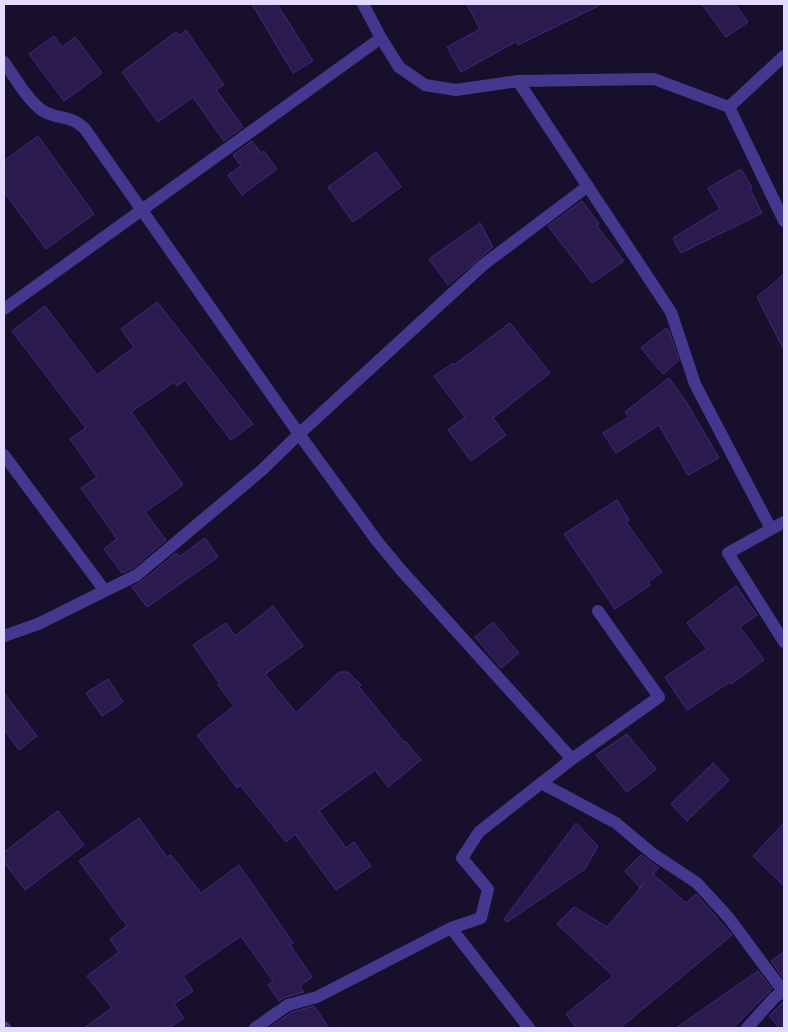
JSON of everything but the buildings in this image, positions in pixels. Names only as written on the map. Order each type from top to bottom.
[{"type":"street","points":[[363,4],[399,68],[425,85],[456,90],[518,82],[654,79],[730,107],[784,221]]},
{"type":"street","points":[[4,309],[381,38]]},
{"type":"street","points":[[730,107],[784,56]]},
{"type":"street","points":[[4,62],[37,105],[44,111],[52,115],[70,118],[78,122],[85,129],[299,434],[377,540],[401,570],[572,759]]},
{"type":"street","points":[[518,82],[671,312],[695,384],[771,529]]},
{"type":"street","points":[[4,636],[38,624],[137,575],[262,470],[483,265],[588,186]]},
{"type":"street","points":[[4,455],[105,591]]},
{"type":"street","points":[[784,522],[728,553],[784,642]]},
{"type":"street","points":[[255,1028],[288,1005],[318,997],[451,928],[481,918],[488,889],[462,858],[479,832],[572,759],[659,697],[598,611]]},
{"type":"street","points":[[541,783],[616,823],[653,854],[698,883],[729,918],[784,991],[775,997],[747,1028]]},
{"type":"street","points":[[451,928],[529,1028]]}]
